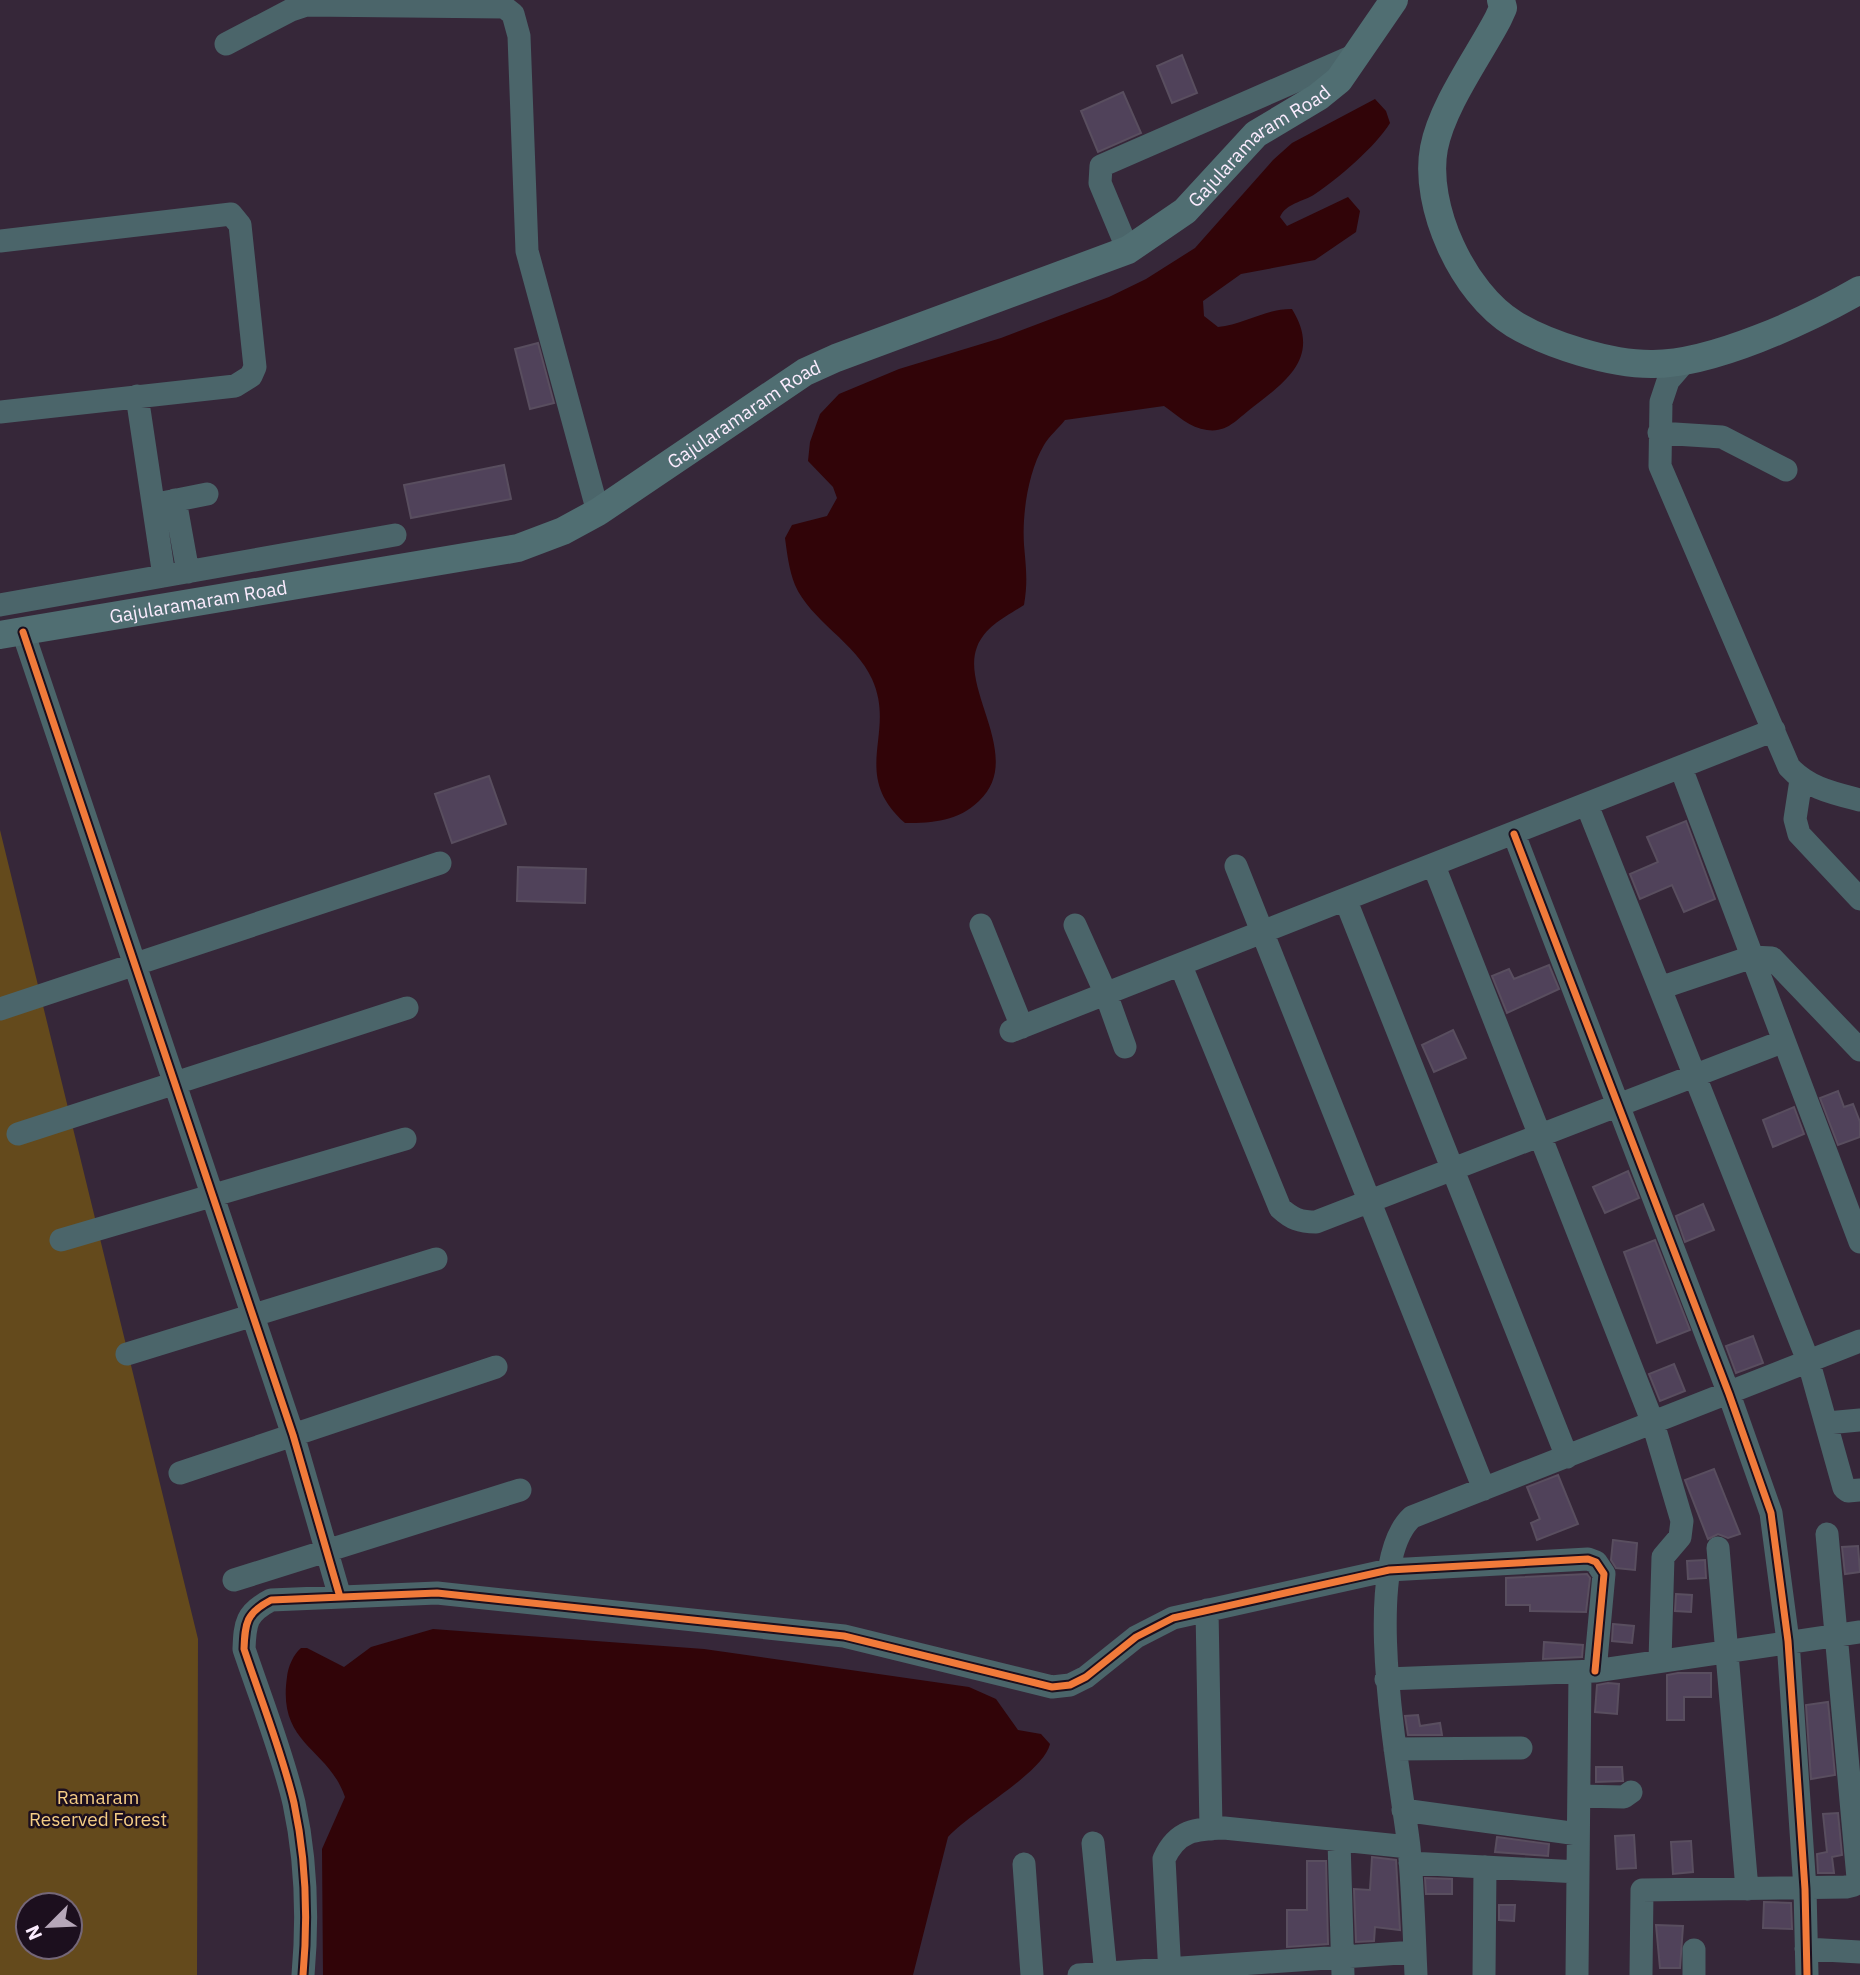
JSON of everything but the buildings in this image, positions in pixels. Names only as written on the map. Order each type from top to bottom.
[{"type":"main road","name":"Gajularamaram Road","points":[[12,634],[517,548],[563,531],[598,512],[804,372],[1128,250],[1185,211],[1256,134],[1318,97],[1339,80],[1394,0]]},
{"type":"main road","points":[[1501,0],[1503,8],[1498,19],[1444,119],[1434,149],[1434,186],[1441,220],[1460,266],[1483,296],[1513,324],[1563,345],[1616,361],[1652,364],[1688,359],[1770,335],[1860,290]]},
{"type":"street","points":[[226,44],[291,9],[306,5],[504,8],[513,14],[519,36],[527,251],[598,512]]},
{"type":"street","points":[[1128,250],[1100,183],[1101,166],[1360,52]]},
{"type":"street","points":[[0,241],[223,214],[237,218],[255,350],[251,376],[235,386],[0,412]]},
{"type":"street","points":[[1688,359],[1668,381],[1661,402],[1660,467],[1789,767],[1801,780],[1860,800]]},
{"type":"street","points":[[137,396],[152,504],[175,574]]},
{"type":"street","points":[[1659,433],[1722,437],[1786,470]]},
{"type":"street","points":[[152,504],[207,494]]},
{"type":"street","points":[[175,500],[175,574],[179,605]]},
{"type":"street","points":[[0,605],[395,535]]},
{"type":"street","points":[[12,634],[135,965],[293,1435],[340,1597]]},
{"type":"street","points":[[981,925],[1017,1029],[1774,730]]},
{"type":"street","points":[[1681,768],[1860,1242]]},
{"type":"street","points":[[1801,780],[1794,819],[1799,834],[1860,899]]},
{"type":"street","points":[[1587,805],[1810,1363],[1844,1488],[1848,1491],[1860,1490]]},
{"type":"street","points":[[1514,834],[1729,1394],[1771,1513],[1788,1641],[1805,1889],[1807,1975]]},
{"type":"street","points":[[0,1009],[440,863]]},
{"type":"street","points":[[1236,866],[1483,1489]]},
{"type":"street","points":[[1434,866],[1653,1423],[1682,1521],[1680,1537],[1664,1557],[1660,1660]]},
{"type":"street","points":[[1346,901],[1567,1457]]},
{"type":"street","points":[[1075,925],[1106,994],[1125,1047]]},
{"type":"street","points":[[1660,988],[1752,957],[1772,958],[1860,1050]]},
{"type":"street","points":[[1181,966],[1280,1208],[1291,1218],[1316,1222],[1784,1041]]},
{"type":"street","points":[[18,1134],[407,1008]]},
{"type":"street","points":[[61,1240],[405,1139]]},
{"type":"street","points":[[127,1354],[436,1259]]},
{"type":"street","points":[[1079,1975],[1416,1964],[1409,1855],[1386,1679],[1389,1570],[1400,1532],[1412,1517],[1810,1363],[1860,1341]]},
{"type":"street","points":[[180,1473],[496,1367]]},
{"type":"street","points":[[1827,1423],[1860,1420]]},
{"type":"street","points":[[234,1580],[520,1490]]},
{"type":"street","points":[[1641,1975],[1642,1891],[1805,1889],[1854,1885],[1857,1878],[1851,1703],[1837,1635],[1827,1534]]},
{"type":"street","points":[[1718,1548],[1748,1889]]},
{"type":"street","points":[[303,1975],[305,1903],[301,1840],[293,1800],[244,1649],[245,1628],[253,1609],[271,1600],[437,1593],[844,1636],[1052,1687],[1070,1685],[1086,1677],[1150,1629],[1173,1618],[1389,1570],[1588,1559],[1596,1562],[1604,1574],[1588,1672],[1579,1796],[1577,1975]]},
{"type":"street","points":[[1207,1610],[1211,1829]]},
{"type":"street","points":[[1386,1679],[1588,1672],[1860,1632]]},
{"type":"street","points":[[1395,1749],[1521,1748]]},
{"type":"street","points":[[1579,1796],[1623,1797],[1631,1792]]},
{"type":"street","points":[[1403,1810],[1578,1834]]},
{"type":"street","points":[[1170,1972],[1164,1859],[1172,1842],[1200,1829],[1339,1841],[1485,1867],[1578,1872]]},
{"type":"street","points":[[1339,1841],[1342,1966]]},
{"type":"street","points":[[1093,1843],[1106,1974]]},
{"type":"street","points":[[1024,1864],[1032,1975]]},
{"type":"street","points":[[1484,1975],[1485,1867]]},
{"type":"street","points":[[1806,1949],[1860,1952]]},
{"type":"street","points":[[1694,1950],[1694,1975]]},
{"type":"green space","name":"Ramaram Reserved Forest","points":[[0,830],[198,1639],[197,1975],[0,1975]]},
{"type":"shaded area","points":[[1375,99],[1386,111],[1390,123],[1384,132],[1356,162],[1334,180],[1315,194],[1291,206],[1280,217],[1287,226],[1348,197],[1360,211],[1356,232],[1315,260],[1241,274],[1203,301],[1204,316],[1218,327],[1292,309],[1303,340],[1302,354],[1288,377],[1237,420],[1221,429],[1195,427],[1164,406],[1065,420],[1046,442],[1030,480],[1025,507],[1024,605],[985,633],[977,647],[974,664],[994,745],[996,765],[991,784],[979,801],[963,813],[936,821],[905,823],[889,805],[880,787],[877,753],[880,718],[872,679],[855,654],[802,598],[790,567],[785,538],[792,525],[827,516],[837,498],[833,487],[808,461],[810,442],[820,414],[839,394],[899,369],[1001,338],[1109,297],[1146,279],[1195,248],[1273,160],[1292,143]]},
{"type":"shaded area","points":[[433,1629],[704,1649],[969,1687],[996,1699],[1018,1730],[1041,1734],[1050,1744],[1045,1755],[1021,1779],[948,1837],[913,1975],[323,1975],[322,1849],[345,1797],[337,1780],[296,1732],[289,1717],[286,1700],[288,1669],[301,1648],[307,1648],[344,1667],[371,1647]]},
{"type":"cycle path","points":[[23,632],[293,1435],[340,1597]]},
{"type":"cycle path","points":[[1514,834],[1729,1394],[1771,1513],[1788,1641],[1805,1889],[1807,1975]]},
{"type":"cycle path","points":[[303,1975],[305,1889],[298,1824],[284,1765],[244,1649],[248,1620],[256,1609],[271,1600],[437,1593],[844,1636],[1052,1687],[1070,1685],[1086,1677],[1136,1637],[1173,1618],[1389,1570],[1588,1559],[1596,1562],[1604,1574],[1595,1671]]}]
